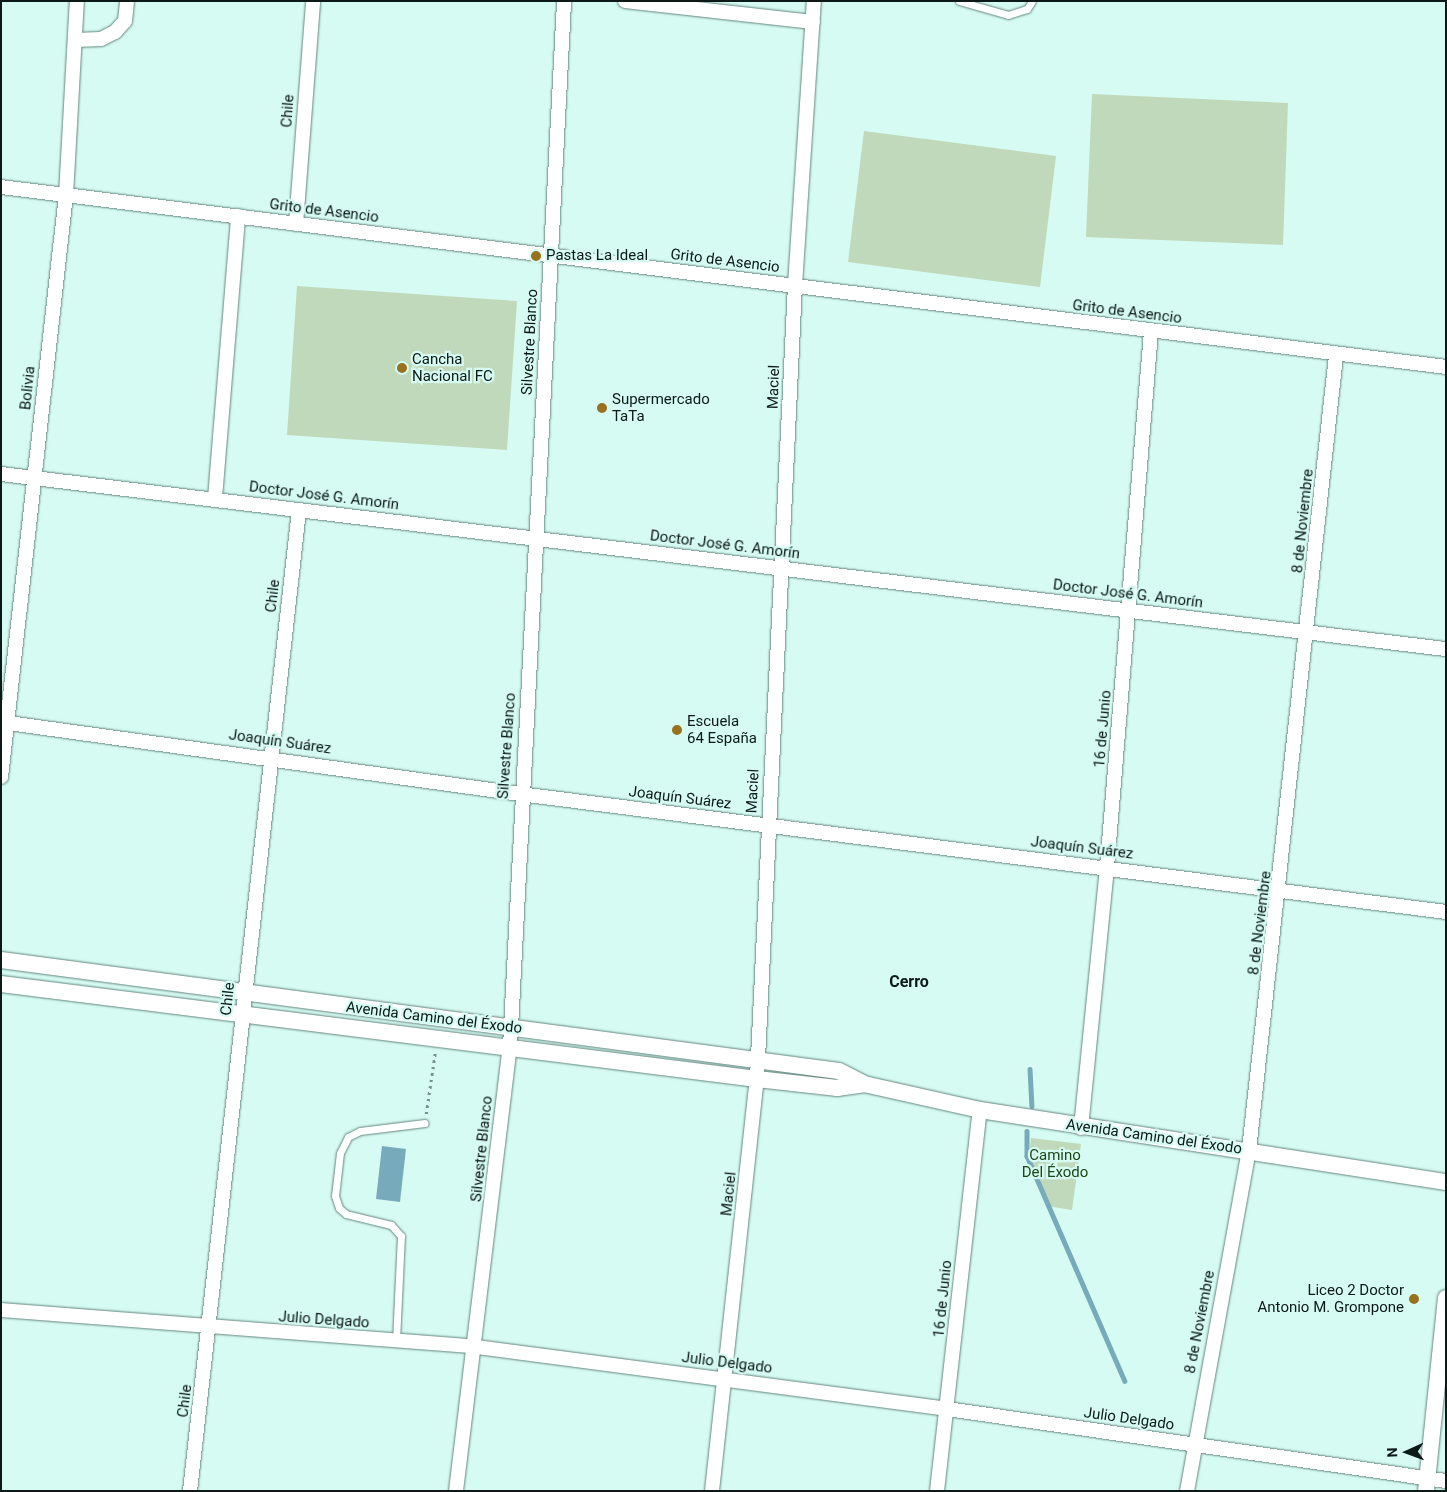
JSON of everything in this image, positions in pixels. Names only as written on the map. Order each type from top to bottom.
[{"type":"street","name":"Bolivia","points":[[1,777],[4,722],[35,478],[66,195],[77,1]]},
{"type":"street","points":[[75,40],[101,39],[115,32],[125,21],[127,1]]},
{"type":"street","name":"Chile","points":[[296,224],[313,1]]},
{"type":"street","name":"Silvestre Blanco","points":[[456,1491],[476,1347],[510,1047],[520,794],[537,538],[564,1]]},
{"type":"street","points":[[625,1],[813,22]]},
{"type":"street","name":"Maciel","points":[[712,1491],[726,1379],[757,1080],[767,826],[782,568],[794,285],[814,1]]},
{"type":"street","name":"Grito de Asencio","points":[[1,187],[1446,368]]},
{"type":"street","points":[[215,498],[238,216]]},
{"type":"street","name":"16 de Junio","points":[[1081,1128],[1107,867],[1151,332]]},
{"type":"street","name":"8 de Noviembre","points":[[1187,1491],[1193,1445],[1249,1150],[1280,890],[1336,355]]},
{"type":"street","name":"Doctor José G. Amorín","points":[[1,474],[215,498],[299,510],[1446,649]]},
{"type":"street","name":"Chile","points":[[190,1491],[210,1327],[244,994],[299,510]]},
{"type":"street","name":"Joaquín Suárez","points":[[4,722],[271,757],[520,794],[1107,867],[1446,912]]},
{"type":"street","name":"Avenida Camino del Éxodo","points":[[1,960],[244,994],[839,1071],[864,1084],[980,1110],[1081,1128],[1249,1150],[1446,1182]]},
{"type":"street","name":"Avenida Camino del Éxodo","points":[[1,984],[438,1036],[757,1080],[837,1088],[864,1084]]},
{"type":"street","name":"16 de Junio","points":[[937,1491],[980,1110]]},
{"type":"street","points":[[1427,1485],[1446,1298]]},
{"type":"street","name":"Julio Delgado","points":[[1,1310],[476,1347],[947,1409],[1193,1445],[1427,1485],[1446,1481]]},
{"type":"lane","points":[[959,1],[1008,15],[1027,9],[1032,1]]},
{"type":"lane","points":[[396,1341],[401,1236],[391,1225],[346,1214],[340,1208],[334,1196],[340,1153],[348,1137],[360,1130],[425,1123]]},
{"type":"path","points":[[425,1123],[438,1036]]},
{"type":"green space","points":[[1092,94],[1288,103],[1283,245],[1086,237]]},
{"type":"green space","points":[[864,131],[1056,156],[1040,287],[848,262]]},
{"type":"green space","name":"Cancha Nacional FC","points":[[297,286],[517,301],[507,450],[287,435]]},
{"type":"green space","name":"Camino Del Éxodo","points":[[1031,1138],[1081,1144],[1072,1210],[1047,1206],[1029,1156]]},
{"type":"water","points":[[382,1146],[406,1149],[400,1202],[376,1199]]},
{"type":"waterway","points":[[1030,1069],[1032,1106]]},
{"type":"waterway","points":[[1027,1131],[1027,1156],[1125,1381]]},
{"type":"place","name":"Pastas La Ideal","points":[[536,256]]},
{"type":"place","name":"Cancha Nacional FC","points":[[402,368]]},
{"type":"place","name":"Supermercado TaTa","points":[[602,408]]},
{"type":"place","name":"Escuela 64 España","points":[[677,730]]},
{"type":"place","name":"Liceo 2 Doctor Antonio M. Grompone","points":[[1414,1299]]},
{"type":"district","name":"Cerro","points":[[909,982]]}]
